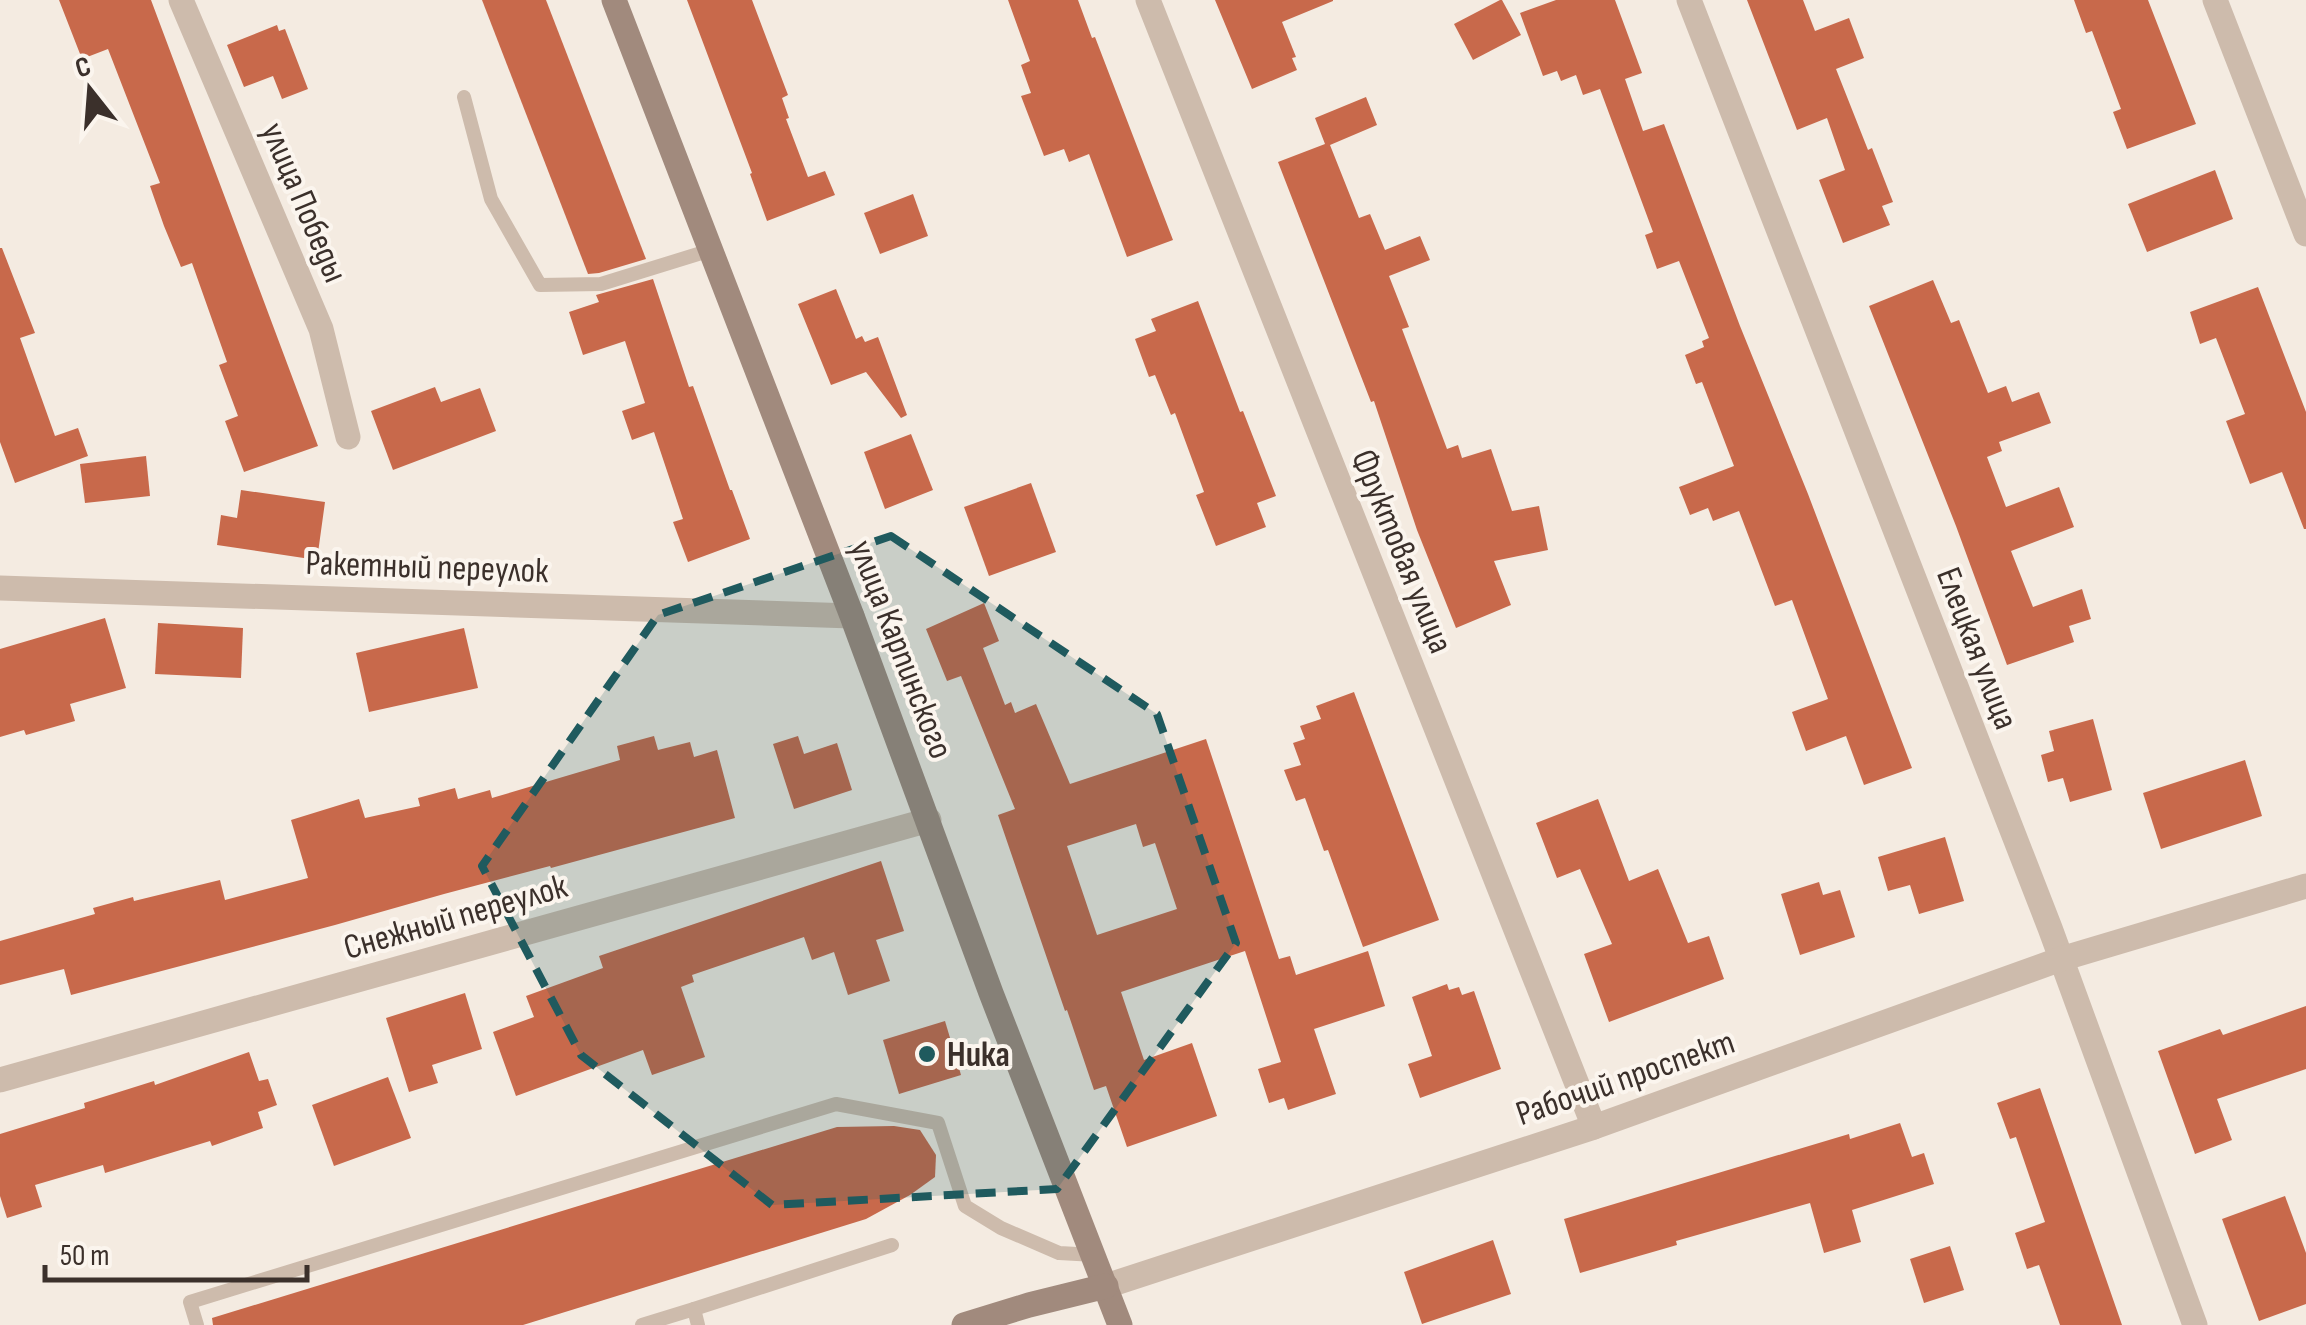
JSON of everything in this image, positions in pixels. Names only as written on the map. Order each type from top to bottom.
[{"type":"street","name":"улица Победы","points":[[181,0],[321,329],[348,437]]},
{"type":"street","name":"улица Карпинского","points":[[614,0],[1120,1325]]},
{"type":"street","name":"Фруктовая улица","points":[[1148,0],[1594,1127]]},
{"type":"street","name":"Елецкая улица","points":[[1689,0],[2060,959],[2195,1325]]},
{"type":"street","points":[[2215,0],[2306,234]]},
{"type":"street","name":"Ракетный переулок","points":[[0,588],[852,616]]},
{"type":"street","name":"Снежный переулок","points":[[0,1080],[929,820]]},
{"type":"street","name":"Рабочий проспект","points":[[964,1325],[1106,1286],[1594,1127],[2060,959],[2306,886]]},
{"type":"lane","points":[[464,97],[491,199],[540,285],[601,284],[711,250]]},
{"type":"lane","points":[[197,1325],[190,1302],[836,1104],[938,1123],[965,1206],[1001,1228],[1059,1253],[1095,1255]]},
{"type":"lane","points":[[642,1325],[892,1245]]},
{"type":"lane","points":[[694,1310],[698,1325]]},
{"type":"highlighted area","points":[[891,536],[1157,714],[1236,943],[1057,1189],[772,1205],[581,1055],[482,866],[658,615]]},
{"type":"building","points":[[59,0],[151,0],[318,446],[244,472],[225,421],[238,416],[219,365],[227,362],[192,263],[181,267],[164,226],[150,186],[160,183],[108,49],[82,59]]},
{"type":"building","points":[[482,0],[546,0],[646,259],[588,274]]},
{"type":"building","points":[[687,0],[752,0],[788,95],[782,98],[789,118],[786,119],[808,177],[825,171],[835,195],[767,221]]},
{"type":"building","points":[[1008,0],[1078,0],[1173,240],[1127,257],[1089,154],[1069,162],[1064,149],[1044,156],[1021,96],[1031,93],[1021,65],[1030,61]]},
{"type":"building","points":[[1215,0],[1333,1],[1282,22],[1297,70],[1252,89]]},
{"type":"building","points":[[1500,0],[1521,35],[1473,60],[1454,24]]},
{"type":"building","points":[[1556,0],[1615,0],[1642,73],[1625,79],[1643,131],[1664,124],[1912,768],[1864,785],[1846,736],[1806,751],[1792,712],[1828,699],[1792,600],[1775,606],[1739,511],[1713,521],[1708,508],[1690,515],[1679,487],[1734,466],[1702,382],[1696,384],[1685,355],[1704,347],[1702,341],[1709,338],[1679,261],[1657,269],[1645,235],[1653,232],[1600,89],[1583,95],[1576,75],[1561,81],[1557,71],[1543,76],[1520,13]]},
{"type":"building","points":[[1747,0],[1803,0],[1815,31],[1849,18],[1864,58],[1836,69],[1893,202],[1882,206],[1890,225],[1843,243],[1819,180],[1845,170],[1827,118],[1797,130]]},
{"type":"building","points":[[2074,0],[2148,0],[2196,124],[2127,149],[2113,112],[2121,109],[2092,31],[2086,33]]},
{"type":"building","points":[[277,25],[279,31],[285,29],[308,89],[282,99],[273,76],[244,87],[227,45]]},
{"type":"building","points":[[1366,97],[1377,125],[1330,145],[1359,218],[1370,214],[1385,250],[1420,236],[1430,260],[1389,276],[1409,327],[1402,329],[1447,449],[1458,445],[1462,458],[1491,449],[1512,511],[1539,506],[1548,550],[1494,561],[1511,605],[1456,628],[1417,530],[1374,401],[1371,402],[1278,162],[1325,144],[1315,118]]},
{"type":"building","points":[[2215,170],[2233,219],[2147,252],[2128,204]]},
{"type":"building","points":[[913,194],[928,236],[880,254],[864,213]]},
{"type":"building","points":[[0,248],[35,333],[20,338],[55,436],[78,428],[88,456],[15,483],[0,442]]},
{"type":"building","points":[[653,279],[689,387],[693,386],[750,539],[688,562],[673,522],[683,519],[654,432],[632,440],[622,411],[645,403],[625,341],[583,355],[569,312],[599,302],[596,295]]},
{"type":"building","points":[[1933,280],[1951,323],[1959,320],[1988,393],[2006,386],[2012,402],[2039,392],[2051,423],[1999,442],[2002,451],[1987,457],[2006,507],[2059,487],[2074,527],[2011,551],[2033,607],[2082,589],[2091,619],[2069,626],[2074,642],[2007,665],[1869,306]]},
{"type":"building","points":[[2258,287],[2306,412],[2306,529],[2282,472],[2250,484],[2226,421],[2245,414],[2216,338],[2200,344],[2190,312]]},
{"type":"building","points":[[836,289],[856,339],[862,336],[865,342],[878,337],[907,415],[901,418],[866,372],[831,385],[798,304]]},
{"type":"building","points":[[1198,301],[1276,496],[1257,503],[1266,527],[1216,546],[1196,495],[1204,492],[1175,413],[1171,415],[1155,375],[1149,377],[1135,339],[1156,331],[1151,319]]},
{"type":"building","points":[[435,387],[441,402],[480,388],[496,431],[393,470],[371,411]]},
{"type":"building","points":[[911,434],[933,490],[885,509],[864,452]]},
{"type":"building","points":[[146,456],[150,496],[85,503],[80,464]]},
{"type":"building","points":[[1031,483],[1056,552],[989,576],[964,507]]},
{"type":"building","points":[[241,490],[325,502],[317,560],[217,545],[221,515],[237,518]]},
{"type":"building","points":[[984,603],[999,641],[983,648],[1005,705],[1011,702],[1015,713],[1036,704],[1070,784],[1206,739],[1279,959],[1290,956],[1296,975],[1368,951],[1385,1006],[1314,1029],[1336,1094],[1288,1110],[1284,1098],[1269,1103],[1258,1069],[1281,1062],[1245,951],[1121,992],[1144,1060],[1192,1043],[1217,1116],[1127,1147],[1106,1086],[1094,1090],[998,815],[1015,809],[961,676],[947,681],[926,629]],"holes":[[[1136,824],[1143,847],[1155,843],[1177,909],[1097,935],[1067,846]]]},
{"type":"building","points":[[105,618],[126,688],[70,704],[75,721],[26,735],[24,730],[0,737],[0,649]]},
{"type":"building","points":[[158,623],[243,628],[241,678],[155,674]]},
{"type":"building","points":[[464,628],[478,688],[369,712],[356,653]]},
{"type":"building","points":[[1354,692],[1439,920],[1363,947],[1305,798],[1296,801],[1284,770],[1301,765],[1293,743],[1305,739],[1300,726],[1321,719],[1316,706]]},
{"type":"building","points":[[2093,719],[2112,790],[2070,802],[2063,778],[2048,782],[2041,755],[2054,751],[2049,731]]},
{"type":"building","points":[[654,736],[658,750],[690,742],[694,757],[717,750],[735,818],[71,995],[64,969],[0,985],[0,941],[95,914],[93,908],[220,880],[225,900],[308,878],[291,820],[359,799],[365,818],[420,806],[418,798],[455,788],[458,799],[490,790],[492,798],[620,760],[617,746]]},
{"type":"building","points":[[798,736],[804,754],[837,743],[852,790],[794,809],[773,744]]},
{"type":"building","points":[[2245,760],[2262,816],[2161,849],[2143,793]]},
{"type":"building","points":[[1598,799],[1629,881],[1658,869],[1688,943],[1709,936],[1724,979],[1609,1022],[1584,954],[1612,944],[1580,869],[1557,878],[1536,823]]},
{"type":"building","points":[[1945,837],[1964,901],[1919,914],[1910,885],[1888,891],[1878,857]]},
{"type":"building","points":[[881,861],[904,931],[876,940],[890,981],[848,995],[834,952],[812,960],[804,937],[692,975],[694,982],[681,987],[705,1057],[652,1075],[643,1050],[516,1096],[493,1032],[534,1017],[526,996],[603,968],[599,956]]},
{"type":"building","points":[[1819,882],[1823,895],[1840,890],[1855,937],[1800,955],[1781,894]]},
{"type":"building","points":[[1447,984],[1449,990],[1459,987],[1462,995],[1474,991],[1501,1069],[1420,1098],[1408,1064],[1432,1056],[1412,997]]},
{"type":"building","points":[[465,993],[482,1049],[432,1065],[438,1083],[409,1092],[386,1018]]},
{"type":"building","points":[[2306,1006],[2306,1069],[2217,1099],[2232,1140],[2195,1154],[2158,1051],[2220,1029],[2223,1035]]},
{"type":"building","points":[[945,1021],[961,1075],[899,1094],[883,1040]]},
{"type":"building","points":[[249,1052],[259,1081],[268,1079],[277,1105],[258,1112],[263,1128],[212,1146],[210,1141],[105,1173],[103,1165],[35,1185],[42,1207],[7,1218],[0,1196],[0,1134],[85,1108],[84,1103],[154,1081],[155,1085]]},
{"type":"building","points":[[388,1077],[411,1138],[334,1166],[312,1105]]},
{"type":"building","points":[[2040,1088],[2122,1325],[2060,1325],[2039,1265],[2027,1269],[2015,1233],[2045,1222],[2016,1137],[2010,1139],[1997,1103]]},
{"type":"building","points":[[1900,1123],[1912,1157],[1924,1153],[1934,1184],[1852,1210],[1861,1242],[1824,1253],[1810,1203],[1580,1273],[1564,1219],[1849,1134],[1850,1139]]},
{"type":"building","points":[[894,1126],[920,1130],[936,1155],[935,1177],[866,1219],[523,1325],[213,1325],[212,1318],[837,1127]]},
{"type":"building","points":[[2285,1196],[2306,1253],[2306,1304],[2259,1321],[2222,1219]]},
{"type":"building","points":[[1493,1240],[1511,1294],[1422,1324],[1404,1272]]},
{"type":"building","points":[[1950,1246],[1964,1290],[1924,1303],[1910,1259]]},
{"type":"place","name":"Ника","points":[[927,1054]]}]
